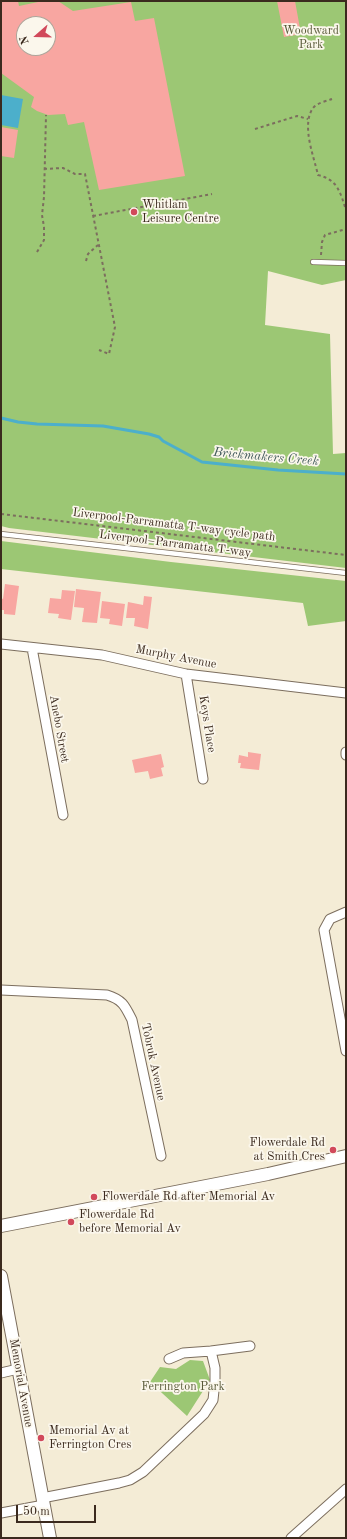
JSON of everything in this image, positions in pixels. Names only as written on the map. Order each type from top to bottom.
[{"type":"main road","points":[[1,1226],[268,1174],[346,1156]]},
{"type":"main road","name":"Memorial Avenue","points":[[1,1276],[50,1538]]},
{"type":"street","name":"Murphy Avenue","points":[[1,644],[102,654],[186,674],[346,693]]},
{"type":"street","name":"Anebo Street","points":[[32,648],[63,815]]},
{"type":"street","name":"Keys Place","points":[[186,674],[203,779]]},
{"type":"street","points":[[346,912],[330,919],[324,930],[346,1051]]},
{"type":"street","name":"Tobruk Avenue","points":[[1,990],[107,995],[122,1002],[132,1020],[161,1156]]},
{"type":"street","points":[[169,1359],[183,1353],[250,1346]]},
{"type":"street","points":[[1,1513],[125,1482],[143,1472],[204,1414],[213,1400],[215,1368],[211,1351]]},
{"type":"street","points":[[1,1373],[18,1369]]},
{"type":"street","points":[[291,1538],[346,1489]]},
{"type":"lane","points":[[313,262],[346,263]]},
{"type":"lane","name":"Liverpool–Parramatta T-way","points":[[1,534],[346,574]]},
{"type":"path","points":[[332,99],[313,107],[308,118],[308,133],[318,175],[328,178],[337,186],[346,210]]},
{"type":"path","points":[[37,252],[44,240],[42,215],[44,197],[46,115]]},
{"type":"path","points":[[254,129],[265,127],[297,116],[308,118]]},
{"type":"path","points":[[44,169],[63,168],[75,174],[85,174],[115,327],[109,354],[99,350]]},
{"type":"path","points":[[93,216],[212,194]]},
{"type":"path","points":[[320,262],[322,242],[325,235],[346,229]]},
{"type":"path","points":[[86,261],[88,254],[99,245]]},
{"type":"path","name":"Liverpool-Parramatta T-way cycle path","points":[[1,514],[346,555]]},
{"type":"green space","name":"Woodward Park","points":[[1,1],[346,1],[346,280],[322,285],[268,271],[265,325],[330,334],[333,454],[346,453],[346,568],[1,526]]},
{"type":"green space","points":[[1,541],[171,562],[346,581],[346,621],[308,626],[303,603],[1,569]]},
{"type":"green space","name":"Ferrington Park","points":[[190,1360],[203,1361],[210,1380],[187,1416],[150,1382],[160,1367],[176,1369]]},
{"type":"water","points":[[1,95],[23,99],[18,128],[1,125]]},
{"type":"building","name":"Whitlam Leisure Centre","points":[[1,1],[18,1],[19,6],[43,1],[58,1],[73,11],[131,2],[135,21],[154,18],[185,176],[99,190],[84,122],[68,125],[65,114],[48,115],[37,111],[31,107],[34,97],[1,73]]},
{"type":"building","points":[[277,1],[295,1],[301,34],[284,37]]},
{"type":"building","points":[[1,127],[18,130],[14,158],[1,156]]},
{"type":"building","points":[[5,584],[19,586],[15,615],[4,614],[4,610],[1,610],[1,598],[3,599]]},
{"type":"building","points":[[76,589],[101,592],[97,623],[82,622],[84,608],[74,607]]},
{"type":"building","points":[[62,590],[75,591],[71,620],[58,618],[59,614],[48,613],[50,598],[61,599]]},
{"type":"building","points":[[144,596],[152,597],[148,629],[134,626],[135,618],[126,618],[128,602],[143,605]]},
{"type":"building","points":[[102,601],[125,604],[122,626],[109,624],[110,619],[100,618]]},
{"type":"building","points":[[248,752],[261,754],[259,770],[240,768],[241,763],[238,763],[239,755],[248,757]]},
{"type":"building","points":[[161,754],[164,767],[161,768],[163,776],[150,779],[148,771],[135,773],[132,760]]},
{"type":"waterway","name":"Brickmakers Creek","points":[[1,418],[37,424],[103,426],[149,434],[159,437],[163,441],[202,462],[278,470],[346,474]]},
{"type":"place","name":"Whitlam Leisure Centre","points":[[134,212]]},
{"type":"place","name":"Flowerdale Rd at Smith Cres","points":[[333,1150]]},
{"type":"place","name":"Flowerdale Rd after Memorial Av","points":[[94,1197]]},
{"type":"place","name":"Flowerdale Rd before Memorial Av","points":[[71,1222]]},
{"type":"place","name":"Memorial Av at Ferrington Cres","points":[[41,1438]]}]
